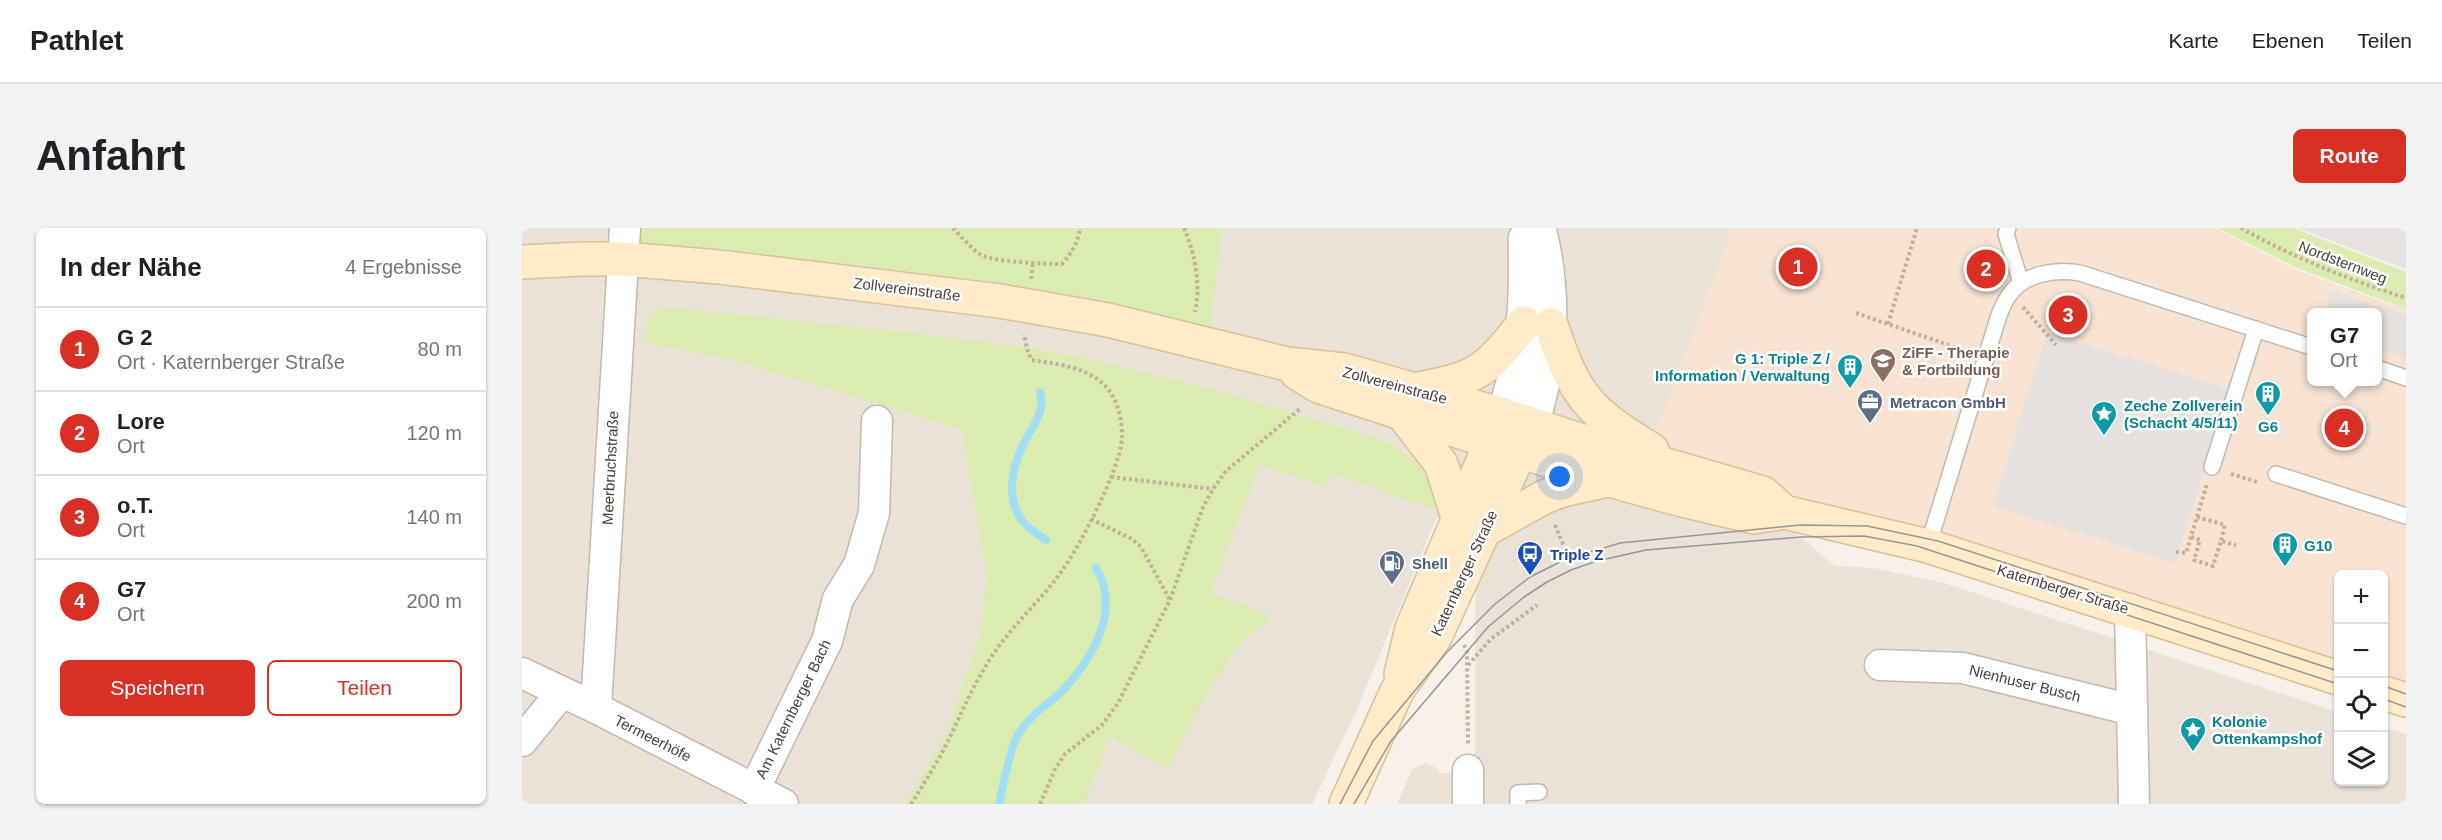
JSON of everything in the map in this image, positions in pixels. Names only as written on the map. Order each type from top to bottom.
[{"type":"main road","name":"Zollvereinstraße","points":[[522,262],[581,259],[624,244],[719,267],[1028,306],[1108,320],[1287,364],[1344,370],[1409,401]]},
{"type":"main road","points":[[1609,480],[1563,490],[1471,523],[1409,401],[1480,372],[1537,324],[1560,352],[1577,391],[1593,410],[1619,430],[1687,471]]},
{"type":"main road","name":"Zollvereinstraße","points":[[1287,364],[1317,386],[1409,401],[1512,433]]},
{"type":"main road","name":"Katernberger Straße","points":[[1512,433],[1687,471],[1763,493],[1784,512]]},
{"type":"main road","name":"Katernberger Straße","points":[[1512,433],[1609,480],[1754,517],[1784,512],[1928,546],[2130,609],[2334,677]]},
{"type":"main road","name":"Katernberger Straße","points":[[1346,804],[1397,691],[1435,637],[1471,523],[1512,433]]},
{"type":"main road","points":[[2388,694],[2406,700]]},
{"type":"street","points":[[1524,228],[1537,324]]},
{"type":"street","points":[[1512,433],[1516,374],[1537,324],[1547,256],[1539,228]]},
{"type":"street","name":"Meerbruchstraße","points":[[596,708],[624,244]]},
{"type":"street","name":"Am Katernberger Bach","points":[[754,790],[827,641],[838,599],[859,565],[874,513],[877,421]]},
{"type":"street","points":[[2130,609],[2134,804]]},
{"type":"street","name":"Nienhuser Busch","points":[[1880,665],[1963,668],[2132,710]]},
{"type":"street","name":"Termeerhöfe","points":[[522,673],[596,708],[783,804]]},
{"type":"street","points":[[522,741],[561,693]]},
{"type":"street","points":[[1468,770],[1468,804]]},
{"type":"lane","points":[[2004,230],[2015,288]]},
{"type":"lane","points":[[1928,546],[1999,315],[2015,288],[2042,274],[2062,270],[2080,273],[2307,346]]},
{"type":"lane","points":[[2212,467],[2256,329]]},
{"type":"lane","points":[[2382,370],[2406,378]]},
{"type":"lane","points":[[2276,474],[2406,516]]},
{"type":"lane","points":[[1518,804],[1518,792],[1539,792]]},
{"type":"path","points":[[953,228],[981,255],[1002,260],[1053,264],[1062,264],[1069,256],[1078,242],[1080,228]]},
{"type":"path","points":[[1184,228],[1194,266],[1198,297],[1189,340]]},
{"type":"path","points":[[1888,324],[1917,228]]},
{"type":"path","name":"Nordsternweg","points":[[2241,228],[2301,260],[2347,279],[2406,298]]},
{"type":"path","points":[[2015,288],[2056,345]]},
{"type":"path","points":[[911,804],[936,765],[967,698],[992,655],[1068,564],[1111,477],[1122,441],[1122,424],[1108,388],[1089,374],[1061,364],[1032,360],[1024,339],[1028,306]]},
{"type":"path","points":[[1856,313],[1986,357]]},
{"type":"path","points":[[1040,804],[1055,769],[1065,754],[1102,725],[1118,704],[1170,600],[1203,507],[1213,489],[1226,471],[1300,409],[1317,386]]},
{"type":"path","points":[[2176,552],[2186,553],[2212,467],[2271,487],[2276,474]]},
{"type":"path","points":[[1111,477],[1213,489]]},
{"type":"path","points":[[2191,537],[2200,540],[2194,560],[2213,566],[2225,525],[2197,518]]},
{"type":"path","points":[[1091,519],[1132,539],[1141,547],[1170,600]]},
{"type":"path","points":[[2221,541],[2236,545]]},
{"type":"path","points":[[1468,770],[1468,667],[1491,639],[1537,604]]},
{"type":"shaded area","points":[[522,228],[1733,228],[1641,473],[1761,504],[1835,566],[1873,568],[1944,583],[2334,711],[2334,786],[2388,786],[2388,728],[2406,734],[2406,804],[1397,804],[1412,770],[1418,766],[1426,763],[1435,767],[1440,773],[1475,773],[1476,502],[1436,519],[1358,707],[1312,804],[522,804]]},
{"type":"shaded area","points":[[1733,228],[2215,228],[2296,270],[2406,310],[2406,693],[2388,687],[2388,570],[2334,570],[2334,671],[1640,473]]},
{"type":"shaded area","points":[[2298,228],[2406,228],[2406,269],[2360,252]]},
{"type":"shaded area","points":[[2332,291],[2406,315],[2406,359],[2382,351],[2382,308],[2326,308]]},
{"type":"shaded area","points":[[2047,332],[2229,389],[2175,563],[1993,506]]},
{"type":"green space","points":[[627,228],[1221,228],[1209,339],[625,258]]},
{"type":"green space","points":[[2217,228],[2293,228],[2406,272],[2406,309],[2297,268]]},
{"type":"green space","points":[[664,307],[1009,345],[1086,358],[1208,388],[1379,439],[1391,445],[1411,458],[1425,475],[1436,510],[1331,473],[1325,487],[1259,464],[1210,594],[1270,614],[1266,624],[1253,631],[1225,665],[1167,768],[1107,735],[1106,745],[1084,804],[905,804],[947,732],[982,628],[987,577],[962,429],[730,359],[645,343],[648,318]]},
{"type":"waterway","points":[[1040,392],[1040,411],[1017,458],[1012,490],[1016,510],[1021,519],[1046,540]]},
{"type":"waterway","points":[[999,804],[1010,757],[1019,733],[1030,719],[1059,694],[1076,675],[1094,647],[1101,631],[1106,599],[1103,583],[1096,568]]},
{"type":"tram line","points":[[1340,804],[1373,741],[1447,652],[1495,604],[1530,577],[1564,560],[1620,543],[1800,525],[1867,526],[1938,541],[2334,670]]},
{"type":"tram line","points":[[1354,804],[1391,741],[1488,627],[1524,597],[1571,570],[1597,561],[1646,550],[1801,537],[1864,536],[1917,546],[2334,683]]},
{"type":"tram line","points":[[2388,687],[2406,694]]},
{"type":"tram line","points":[[2388,700],[2406,707]]},
{"type":"place","name":"G 2","points":[[1798,267]]},
{"type":"place","name":"Lore","points":[[1986,269]]},
{"type":"place","name":"o.T.","points":[[2068,315]]},
{"type":"place","name":"ZiFF - Therapie & Fortbildung","points":[[1883,384]]},
{"type":"place","name":"G 1: Triple Z / Information / Verwaltung","points":[[1850,390]]},
{"type":"place","name":"G6","points":[[2268,417]]},
{"type":"place","name":"Metracon GmbH","points":[[1870,425]]},
{"type":"place","name":"G7","points":[[2344,428]]},
{"type":"place","name":"Zeche Zollverein (Schacht 4/5/11)","points":[[2104,437]]},
{"type":"place","name":"G10","points":[[2285,568]]},
{"type":"place","name":"Triple Z","points":[[1530,577]]},
{"type":"place","name":"Shell","points":[[1392,586]]},
{"type":"place","name":"Kolonie Ottenkampshof","points":[[2193,753]]}]
